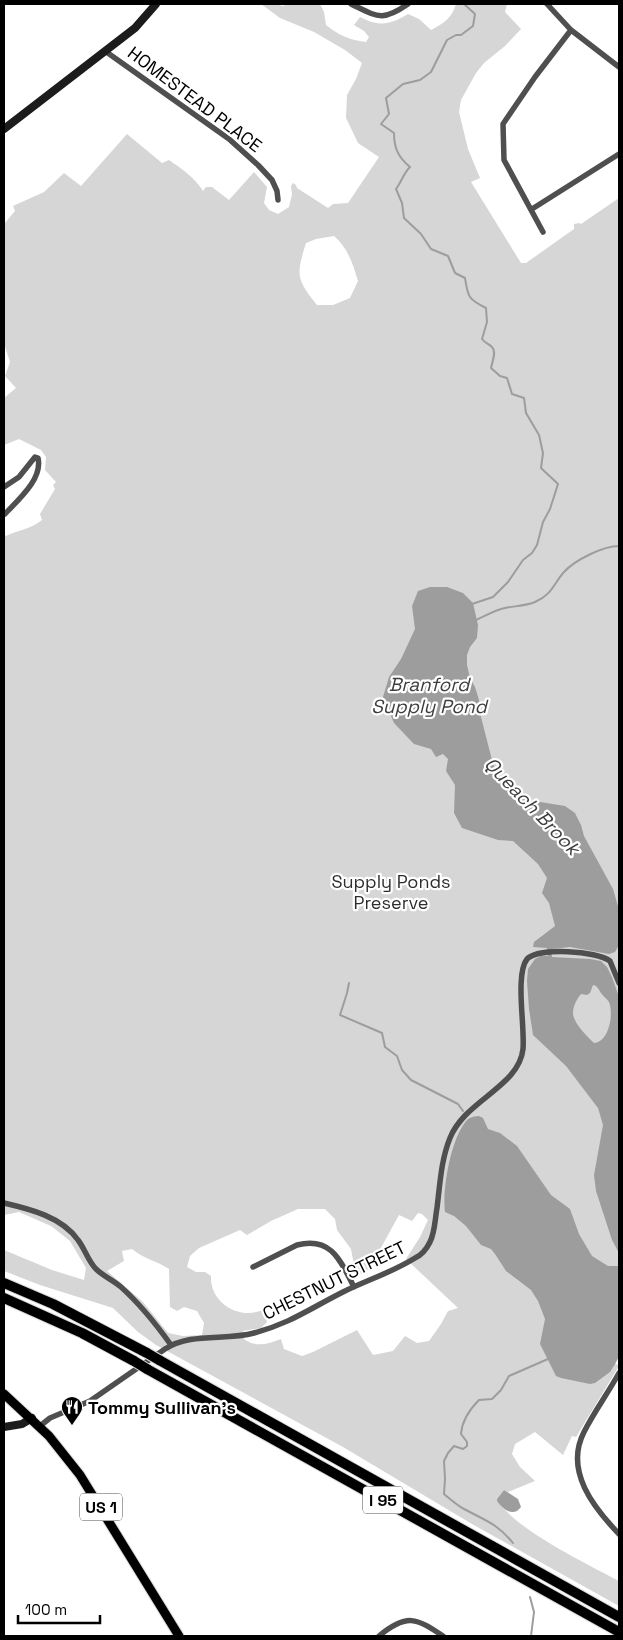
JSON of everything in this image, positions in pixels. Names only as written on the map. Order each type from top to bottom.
[{"type":"highway","name":"I 95","points":[[4,1283],[60,1307],[159,1360],[619,1617]]},
{"type":"highway","name":"I 95","points":[[4,1298],[66,1325],[134,1361],[619,1632]]},
{"type":"main road","points":[[4,129],[135,28],[156,4]]},
{"type":"main road","name":"US 1","points":[[4,1394],[40,1426],[80,1475],[179,1636]]},
{"type":"main road","points":[[4,1427],[22,1424],[32,1418]]},
{"type":"street","points":[[351,4],[374,15],[392,15],[408,4]]},
{"type":"street","points":[[547,4],[571,30],[619,67]]},
{"type":"street","points":[[543,232],[504,160],[503,124],[535,77],[571,30]]},
{"type":"street","name":"HOMESTEAD PLACE","points":[[105,51],[229,139],[272,180],[277,191],[278,200]]},
{"type":"street","points":[[532,209],[619,154]]},
{"type":"street","points":[[4,487],[19,477],[34,457],[38,458],[39,463],[35,478],[5,514]]},
{"type":"street","name":"CHESTNUT STREET","points":[[40,1426],[50,1418],[90,1401],[172,1345],[183,1341],[244,1335],[268,1329],[298,1317],[421,1254],[431,1241],[435,1224],[441,1170],[452,1133],[476,1104],[509,1077],[520,1060],[523,1040],[522,972],[524,962],[530,955],[550,953],[579,953],[605,958],[612,964],[619,983]]},
{"type":"street","points":[[4,1204],[34,1211],[71,1230],[93,1266],[128,1294],[151,1318],[172,1345]]},
{"type":"street","points":[[253,1267],[298,1244],[320,1244],[336,1253],[354,1287]]},
{"type":"street","points":[[619,1373],[583,1434],[579,1446],[578,1462],[585,1490],[597,1508],[619,1534]]},
{"type":"street","points":[[379,1636],[404,1621],[421,1622],[444,1636]]},
{"type":"green space","name":"Supply Ponds Preserve","points":[[261,4],[277,4],[282,6],[290,4],[320,4],[324,12],[326,25],[344,36],[366,42],[369,37],[364,31],[354,25],[360,17],[373,22],[384,23],[396,21],[408,14],[419,19],[431,30],[447,20],[456,4],[507,4],[505,12],[521,29],[505,46],[484,63],[476,73],[461,100],[459,112],[468,149],[480,178],[471,182],[521,263],[526,263],[574,229],[574,224],[581,224],[619,198],[619,1358],[615,1363],[619,1366],[576,1437],[572,1436],[563,1455],[535,1432],[515,1444],[512,1454],[520,1467],[535,1481],[508,1492],[504,1490],[497,1499],[505,1510],[518,1522],[534,1533],[571,1556],[619,1581],[619,1606],[472,1524],[343,1447],[156,1345],[138,1332],[113,1308],[40,1285],[4,1271],[4,1250],[52,1270],[84,1280],[86,1268],[70,1241],[51,1226],[19,1212],[4,1215],[4,534],[6,536],[42,520],[40,514],[55,489],[53,485],[56,482],[45,470],[46,457],[41,450],[19,439],[4,445],[4,398],[16,388],[5,376],[10,362],[4,343],[4,224],[15,211],[13,206],[44,192],[64,173],[81,186],[127,134],[162,163],[169,160],[179,167],[203,191],[206,187],[212,187],[229,200],[254,172],[267,187],[264,203],[269,210],[278,214],[289,207],[293,183],[297,188],[328,208],[333,204],[348,203],[379,157],[358,143],[346,118],[347,95],[362,63],[345,50],[314,32],[280,18]],"holes":[[[334,236],[352,262],[358,281],[350,298],[333,305],[317,305],[302,282],[300,276],[301,263],[306,243]],[[298,1209],[325,1209],[335,1219],[337,1230],[351,1249],[354,1265],[361,1274],[370,1268],[399,1215],[412,1221],[418,1213],[422,1214],[428,1220],[406,1259],[458,1308],[448,1311],[429,1341],[417,1343],[405,1336],[393,1351],[373,1355],[357,1330],[302,1356],[284,1349],[281,1339],[262,1344],[253,1344],[244,1339],[243,1331],[261,1328],[267,1322],[264,1310],[249,1313],[227,1307],[217,1297],[211,1284],[211,1276],[205,1272],[196,1272],[187,1267],[190,1256],[199,1248],[240,1230],[247,1235],[271,1221]],[[132,1249],[169,1269],[170,1307],[177,1311],[184,1307],[197,1311],[204,1323],[202,1335],[183,1336],[168,1333],[143,1302],[107,1271],[124,1261],[122,1251]]]},
{"type":"water","name":"Branford Supply Pond","points":[[430,587],[447,587],[463,593],[473,603],[478,625],[477,638],[467,655],[467,665],[479,700],[481,717],[493,764],[502,780],[528,800],[565,806],[575,813],[584,836],[613,889],[619,910],[619,945],[615,952],[609,954],[570,947],[552,949],[552,957],[601,961],[607,967],[612,977],[619,997],[619,1253],[612,1240],[596,1191],[594,1175],[603,1125],[598,1108],[566,1066],[533,1035],[529,1009],[528,969],[535,959],[541,956],[548,956],[547,948],[533,947],[534,942],[555,926],[549,903],[542,893],[547,878],[538,864],[513,841],[498,840],[462,828],[454,813],[455,785],[446,771],[448,759],[443,754],[436,757],[431,749],[414,744],[394,723],[383,697],[389,677],[401,659],[415,629],[412,606],[418,591]],"holes":[[[593,985],[597,987],[609,1002],[611,1013],[607,1033],[603,1038],[594,1043],[578,1025],[573,1013],[581,994],[587,995],[590,993]]]},
{"type":"water","points":[[479,1116],[483,1118],[488,1129],[500,1133],[517,1146],[551,1195],[570,1209],[579,1234],[592,1256],[608,1266],[619,1266],[619,1356],[610,1372],[595,1383],[590,1384],[556,1376],[540,1344],[545,1319],[538,1301],[531,1290],[506,1271],[491,1249],[481,1245],[466,1226],[454,1216],[445,1212],[446,1177],[452,1150],[462,1127],[468,1119]]},
{"type":"water","points":[[504,1490],[518,1499],[521,1507],[515,1512],[508,1511],[497,1501]]},
{"type":"waterway","points":[[464,4],[475,14],[473,26],[461,35],[456,35],[447,40],[431,72],[420,80],[403,84],[386,98],[389,114],[381,124],[394,133],[398,152],[402,160],[410,167],[396,189],[402,203],[404,218],[421,234],[431,249],[448,256],[455,273],[465,278],[472,300],[486,308],[487,322],[482,339],[493,349],[494,354],[491,368],[500,376],[507,378],[512,394],[524,398],[526,413],[539,435],[543,453],[541,468],[558,484],[550,509],[543,522],[537,545],[532,553],[523,560],[508,582],[493,597],[472,604]]},
{"type":"waterway","name":"Queach Brook","points":[[476,620],[501,609],[528,604],[541,599],[569,567],[597,551],[619,546]]},
{"type":"waterway","points":[[349,983],[340,1015],[382,1033],[385,1047],[397,1056],[402,1070],[411,1080],[458,1104],[463,1111]]},
{"type":"waterway","name":"Queach Brook","points":[[513,1543],[496,1526],[461,1507],[444,1494],[444,1461],[454,1446],[463,1449],[467,1446],[467,1442],[461,1434],[464,1420],[479,1400],[492,1399],[501,1390],[509,1376],[548,1359]]},
{"type":"waterway","name":"Queach Brook","points":[[530,1597],[534,1612],[531,1636]]},
{"type":"place","name":"Tommy Sullivan's","points":[[72,1426]]}]
